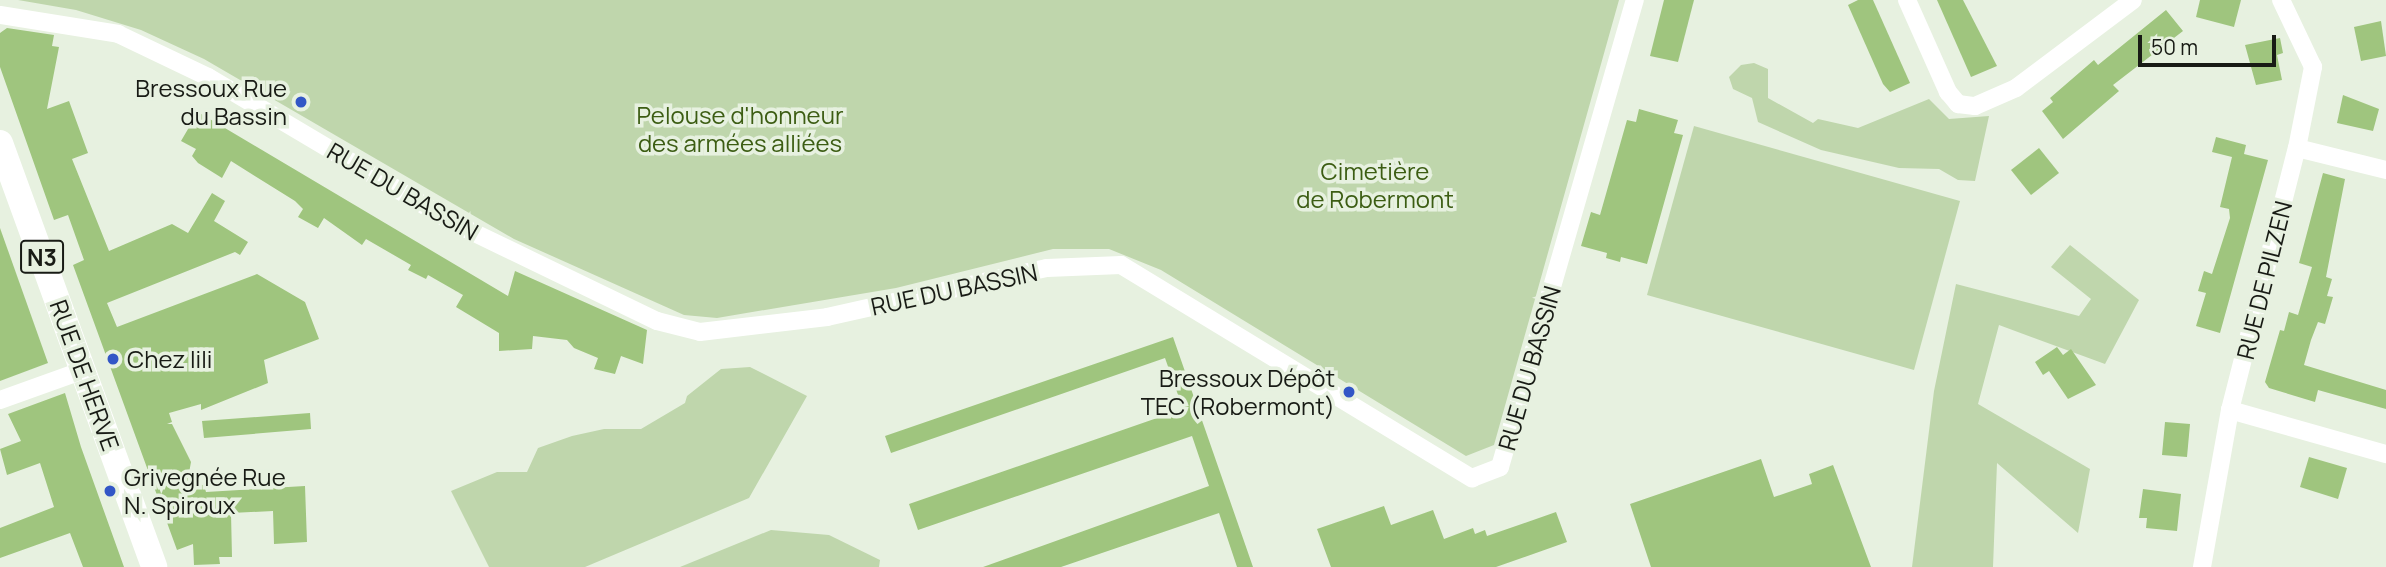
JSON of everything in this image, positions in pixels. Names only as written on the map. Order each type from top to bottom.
[{"type":"main road","name":"RUE DE HERVE","points":[[0,143],[154,567]]},
{"type":"street","name":"RUE DU BASSIN","points":[[0,15],[118,34],[208,77],[454,223],[657,321],[700,332],[827,317],[1047,268],[1121,265],[1472,478],[1500,467],[1635,0]]},
{"type":"street","points":[[1907,0],[1948,92],[1958,104],[1975,106],[2016,88],[2133,0]]},
{"type":"street","name":"RUE DE PILZEN","points":[[2202,567],[2230,410],[2297,148],[2313,67],[2281,0]]},
{"type":"street","points":[[2297,148],[2386,170]]},
{"type":"street","points":[[0,400],[83,370]]},
{"type":"street","points":[[2230,410],[2386,454]]},
{"type":"green space","name":"Cimetière de Robermont","points":[[18,0],[1619,0],[1494,445],[1466,456],[1161,270],[1109,249],[1053,249],[896,288],[717,318],[684,315],[514,239],[204,59],[141,30],[76,10]]},
{"type":"green space","points":[[1754,63],[1768,69],[1768,98],[1813,123],[1818,119],[1858,128],[1929,99],[1949,119],[1989,116],[1975,181],[1958,180],[1939,169],[1899,168],[1821,150],[1758,122],[1752,98],[1733,89],[1729,77],[1741,65]]},
{"type":"green space","points":[[1694,126],[1960,201],[1914,370],[1647,295]]},
{"type":"green space","points":[[2070,245],[2139,300],[2105,364],[1999,325],[1978,404],[2090,469],[2078,533],[1997,463],[1993,567],[1912,567],[1934,391],[1956,284],[2079,316],[2091,299],[2051,267]]},
{"type":"green space","points":[[750,367],[807,396],[749,498],[585,567],[489,567],[451,491],[497,472],[527,472],[538,448],[572,436],[604,429],[641,429],[685,403],[687,396],[721,369]]},
{"type":"green space","points":[[771,530],[829,535],[880,560],[879,567],[680,567]]},
{"type":"building","points":[[1664,0],[1694,0],[1678,62],[1650,56]]},
{"type":"building","points":[[1858,0],[1873,0],[1910,83],[1890,92],[1883,84],[1848,5]]},
{"type":"building","points":[[1937,0],[1963,0],[1997,66],[1971,77]]},
{"type":"building","points":[[2200,0],[2241,0],[2234,27],[2196,17]]},
{"type":"building","points":[[2166,10],[2183,31],[2113,85],[2119,91],[2063,139],[2042,111],[2053,102],[2050,98],[2094,60],[2098,65]]},
{"type":"building","points":[[2381,21],[2386,56],[2361,61],[2354,27]]},
{"type":"building","points":[[7,28],[54,35],[52,46],[59,47],[47,109],[69,101],[88,153],[72,159],[109,251],[172,224],[188,233],[212,193],[225,201],[214,221],[248,242],[240,255],[235,252],[107,303],[117,327],[257,274],[305,302],[319,339],[264,360],[268,383],[201,410],[201,404],[169,413],[172,422],[167,424],[172,424],[191,462],[187,484],[204,485],[206,492],[305,486],[307,542],[274,544],[273,511],[231,513],[232,557],[219,557],[220,564],[194,565],[193,544],[177,550],[73,265],[84,260],[68,215],[54,220],[0,67],[0,33]]},
{"type":"building","points":[[2280,38],[2283,53],[2277,55],[2282,80],[2256,85],[2245,45]]},
{"type":"building","points":[[2343,95],[2379,109],[2373,131],[2337,123]]},
{"type":"building","points":[[1639,109],[1678,120],[1674,133],[1683,135],[1647,264],[1621,257],[1620,262],[1606,258],[1607,253],[1581,246],[1591,212],[1600,215],[1627,120],[1636,122]]},
{"type":"building","points":[[198,112],[508,296],[515,271],[647,330],[643,364],[621,356],[615,374],[594,369],[598,358],[574,348],[567,340],[533,336],[532,349],[499,351],[499,333],[456,307],[463,295],[428,275],[426,279],[408,270],[411,265],[366,239],[362,245],[324,218],[318,228],[298,217],[303,209],[295,201],[231,161],[222,178],[198,163],[192,156],[196,149],[181,141]]},
{"type":"building","points":[[2216,137],[2246,145],[2244,154],[2268,160],[2220,333],[2196,326],[2206,293],[2198,291],[2204,271],[2212,274],[2230,218],[2229,209],[2220,207],[2232,157],[2212,152]]},
{"type":"building","points":[[2039,148],[2059,173],[2031,195],[2011,170]]},
{"type":"building","points":[[2323,173],[2345,179],[2326,277],[2332,279],[2327,296],[2333,297],[2325,324],[2318,322],[2304,365],[2386,390],[2386,409],[2318,390],[2315,402],[2269,388],[2265,382],[2280,330],[2284,331],[2289,312],[2298,315],[2312,267],[2299,263]]},
{"type":"building","points":[[0,228],[48,363],[0,381]]},
{"type":"building","points":[[1173,337],[1253,567],[1237,567],[1219,513],[1061,567],[983,567],[1209,486],[1192,436],[918,530],[909,504],[1183,409],[1165,358],[891,453],[885,436]]},
{"type":"building","points":[[2057,347],[2063,355],[2071,349],[2096,385],[2068,399],[2049,371],[2043,375],[2035,362]]},
{"type":"building","points":[[65,393],[81,447],[124,567],[83,567],[70,533],[0,558],[0,528],[54,507],[40,463],[7,475],[0,449],[21,441],[8,414]]},
{"type":"building","points":[[310,413],[311,429],[204,438],[202,421]]},
{"type":"building","points":[[2165,422],[2190,424],[2187,457],[2162,455]]},
{"type":"building","points":[[2309,457],[2347,468],[2338,499],[2300,487]]},
{"type":"building","points":[[1761,459],[1774,497],[1812,484],[1809,474],[1833,465],[1871,567],[1651,567],[1630,504]]},
{"type":"building","points":[[2143,489],[2181,494],[2177,531],[2146,528],[2147,518],[2139,518]]},
{"type":"building","points":[[1384,506],[1391,525],[1433,510],[1444,539],[1473,528],[1475,534],[1485,530],[1487,536],[1556,512],[1567,542],[1496,567],[1331,567],[1317,529]]},
{"type":"place","name":"Bressoux Rue du Bassin","points":[[301,102]]},
{"type":"place","name":"Chez lili","points":[[113,359]]},
{"type":"place","name":"Bressoux Dépôt TEC (Robermont)","points":[[1349,392]]},
{"type":"place","name":"Grivegnée Rue N. Spiroux","points":[[110,491]]},
{"type":"park label","name":"Pelouse d'honneur des armées alliées","points":[[740,129]]}]
